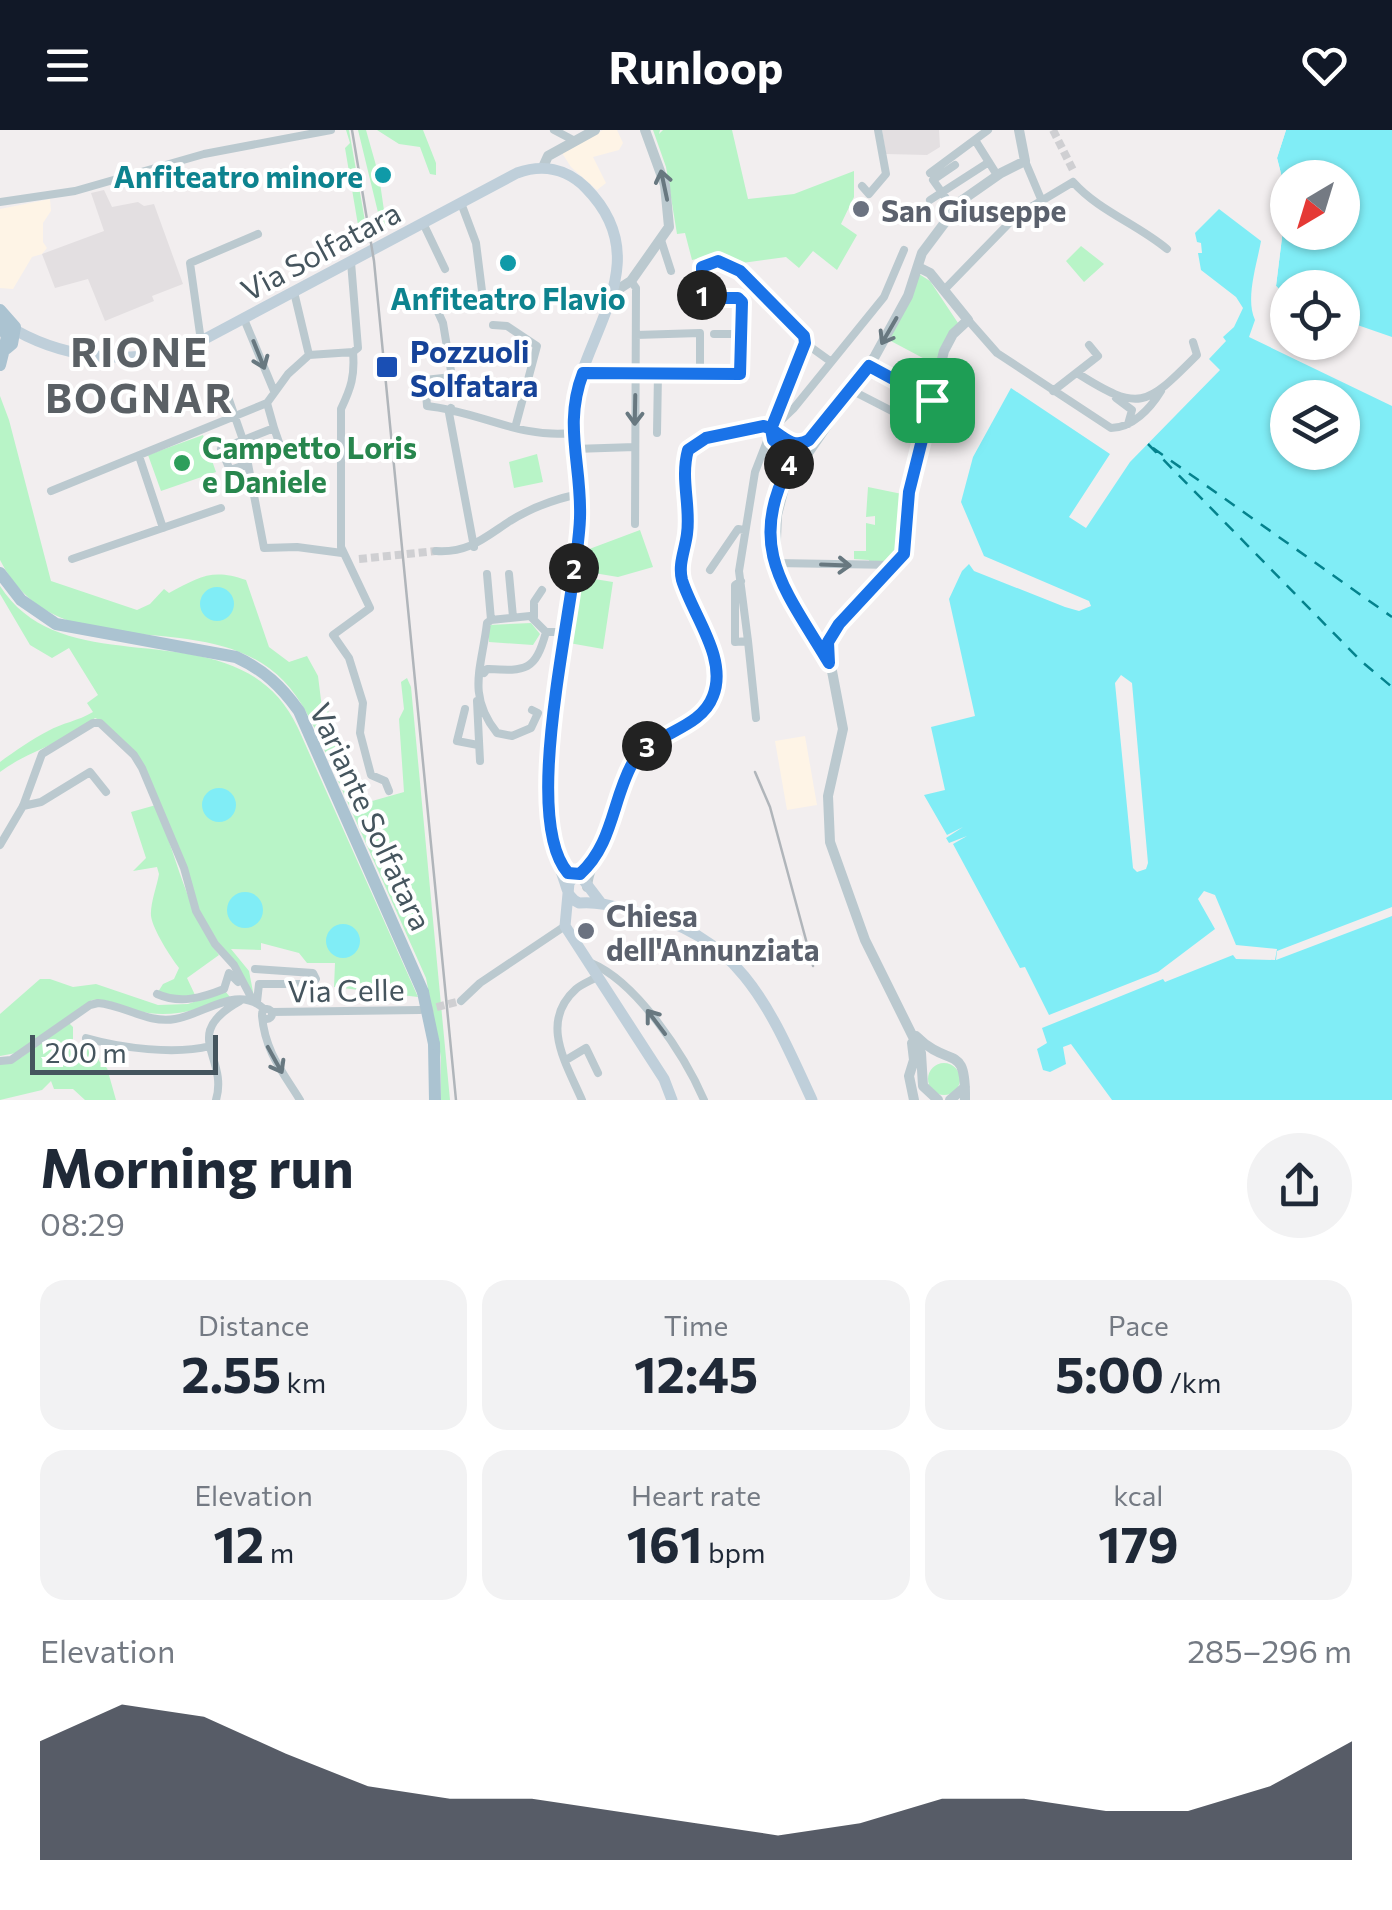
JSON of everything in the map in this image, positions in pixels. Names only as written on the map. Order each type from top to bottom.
[{"type":"main road","name":"Via Solfatara","points":[[6,330],[84,354],[136,358],[162,355],[200,341],[517,173],[542,167]]},
{"type":"main road","points":[[542,167],[580,182],[609,222],[617,263],[614,292],[574,402],[578,546],[554,632],[548,796],[556,860],[572,900],[601,903],[683,926],[725,954],[763,999],[812,1100]]},
{"type":"main road","points":[[0,365],[6,330]]},
{"type":"main road","name":"Variante Solfatara","points":[[0,573],[21,600],[56,624],[236,657],[262,670],[283,688],[299,711],[424,992],[434,1044],[435,1100]]},
{"type":"main road","points":[[556,860],[601,903]]},
{"type":"main road","points":[[576,875],[567,891],[565,924],[664,1079],[672,1100]]},
{"type":"main road","points":[[565,924],[586,896],[587,887]]},
{"type":"street","points":[[0,202],[75,191],[196,156],[331,130]]},
{"type":"street","points":[[554,130],[575,141]]},
{"type":"street","points":[[542,167],[548,156],[595,130]]},
{"type":"street","points":[[614,292],[631,281],[662,240],[670,217],[658,163],[645,130]]},
{"type":"street","points":[[862,186],[869,194],[886,174],[878,130]]},
{"type":"street","points":[[953,208],[932,177],[988,130]]},
{"type":"street","points":[[1019,130],[1025,161],[1041,199]]},
{"type":"street","points":[[974,140],[999,174]]},
{"type":"street","points":[[829,663],[784,589],[775,563],[776,515],[784,488],[869,366],[908,296],[922,253],[953,208],[999,174],[1025,161]]},
{"type":"street","points":[[952,162],[964,178]]},
{"type":"street","points":[[930,200],[989,162]]},
{"type":"street","points":[[945,289],[1016,216],[1073,177],[1093,203],[1146,231],[1167,249]]},
{"type":"street","points":[[461,203],[476,243],[482,291]]},
{"type":"street","points":[[424,223],[446,268]]},
{"type":"street","points":[[200,341],[190,262],[258,234]]},
{"type":"street","points":[[662,240],[671,271]]},
{"type":"street","points":[[774,434],[884,297],[904,250]]},
{"type":"street","points":[[702,311],[702,267],[712,261],[726,263],[740,271],[804,336],[805,343],[774,434],[756,472],[744,530],[740,582],[735,585],[740,618],[735,642],[748,641],[756,718]]},
{"type":"street","points":[[282,448],[268,403],[274,391],[309,355],[353,352],[358,348],[351,262]]},
{"type":"street","points":[[918,267],[945,289],[997,353],[1117,430],[1138,418],[1197,355],[1192,342]]},
{"type":"street","points":[[631,281],[636,288],[635,524]]},
{"type":"street","points":[[294,292],[309,355]]},
{"type":"street","points":[[442,296],[433,302],[443,323],[452,377],[425,380],[427,406],[451,408],[545,436],[572,433]]},
{"type":"street","points":[[583,373],[740,374],[742,302],[738,298],[702,298]]},
{"type":"street","points":[[244,318],[274,391]]},
{"type":"street","points":[[922,1100],[921,1054],[851,905],[830,842],[828,796],[842,728],[828,642],[839,624],[897,565],[905,550],[909,492],[932,400],[949,341],[968,320]]},
{"type":"street","points":[[493,325],[507,326],[537,346],[515,428]]},
{"type":"street","points":[[636,336],[700,334],[700,374]]},
{"type":"street","points":[[714,334],[742,334]]},
{"type":"street","points":[[805,343],[830,362]]},
{"type":"street","points":[[1053,391],[1098,356],[1089,344]]},
{"type":"street","points":[[353,352],[355,376],[341,409],[339,434],[342,553],[370,608],[334,635],[349,658],[362,703],[360,733],[371,776],[385,781],[388,791]]},
{"type":"street","points":[[869,366],[932,400]]},
{"type":"street","points":[[656,433],[658,372]]},
{"type":"street","points":[[1077,373],[1132,410],[1128,424]]},
{"type":"street","points":[[587,887],[636,758],[660,737],[701,714],[714,694],[716,668],[681,574],[688,518],[683,480],[688,450],[706,438],[764,426],[792,443],[806,442],[846,391],[851,390],[925,428]]},
{"type":"street","points":[[1116,398],[1144,398],[1161,391]]},
{"type":"street","points":[[226,392],[243,440]]},
{"type":"street","points":[[51,491],[268,403]]},
{"type":"street","points":[[451,408],[474,547]]},
{"type":"street","points":[[274,428],[221,449],[230,470],[248,464],[264,548],[297,547],[334,555],[342,553]]},
{"type":"street","points":[[774,434],[790,460],[777,488],[770,518],[770,558],[775,563],[897,565]]},
{"type":"street","points":[[574,449],[635,447]]},
{"type":"street","points":[[139,456],[163,528]]},
{"type":"street","points":[[436,550],[474,547],[512,518],[556,498],[579,494]]},
{"type":"street","points":[[72,559],[221,508]]},
{"type":"street","points":[[710,570],[738,529],[744,530]]},
{"type":"street","points":[[348,562],[359,559]]},
{"type":"street","points":[[487,574],[491,620]]},
{"type":"street","points":[[509,574],[513,617]]},
{"type":"street","points":[[534,617],[534,602],[542,590]]},
{"type":"street","points":[[478,744],[456,741],[472,702],[487,623],[534,617],[554,632],[532,666],[517,671],[486,669],[484,673]]},
{"type":"street","points":[[472,702],[497,733],[512,736],[531,728],[538,713],[532,710]]},
{"type":"street","points":[[472,702],[480,761]]},
{"type":"street","points":[[0,844],[23,806],[42,754],[93,723],[108,728],[142,768],[184,868],[196,911],[257,1005]]},
{"type":"street","points":[[23,806],[42,802],[90,772],[106,792]]},
{"type":"street","points":[[576,875],[593,863]]},
{"type":"street","points":[[461,1002],[480,983],[565,924]]},
{"type":"street","points":[[588,962],[599,966],[652,1014],[692,1072],[704,1100]]},
{"type":"street","points":[[255,969],[313,973],[316,979],[312,984],[259,984],[257,1005],[264,1038],[272,1058],[300,1100]]},
{"type":"street","points":[[158,994],[177,1000],[196,998],[224,988],[229,973],[257,1005]]},
{"type":"street","points":[[582,1100],[556,1036],[556,1018],[575,990],[597,977]]},
{"type":"street","points":[[0,1061],[11,1060],[98,1002],[134,1014],[173,1019],[234,999],[257,1005]]},
{"type":"street","points":[[216,1100],[219,1090],[210,1046],[214,1020],[257,1005]]},
{"type":"street","name":"Via Celle","points":[[257,1005],[420,1010]]},
{"type":"street","points":[[910,1033],[941,1056],[959,1062],[966,1073],[965,1100]]},
{"type":"street","points":[[910,1033],[914,1060],[909,1076],[914,1100]]},
{"type":"street","points":[[86,1038],[123,1048],[189,1050],[210,1046]]},
{"type":"street","points":[[566,1060],[586,1048],[598,1072]]},
{"type":"street","points":[[923,1070],[930,1060],[941,1056]]},
{"type":"street","points":[[922,1086],[938,1100]]},
{"type":"street","points":[[950,1100],[965,1086]]},
{"type":"shaded area","points":[[603,130],[617,130],[623,143],[619,150],[593,157],[606,183],[597,190],[571,167],[562,153]]},
{"type":"shaded area","points":[[882,130],[939,130],[940,147],[927,155],[886,154]]},
{"type":"shaded area","points":[[104,190],[112,207],[138,202],[144,206],[154,204],[183,284],[105,321],[88,279],[55,288],[42,254],[104,231],[91,193]]},
{"type":"shaded area","points":[[50,199],[51,211],[43,223],[43,242],[47,248],[32,257],[13,289],[0,288],[0,209]]},
{"type":"shaded area","points":[[805,736],[817,805],[787,810],[775,741]]},
{"type":"green space","points":[[349,130],[369,244],[365,226],[358,225],[345,148],[350,143]]},
{"type":"green space","points":[[358,130],[366,130],[379,176],[386,224],[383,233]]},
{"type":"green space","points":[[377,130],[423,130],[436,163],[436,175],[430,174],[420,147],[399,144]]},
{"type":"green space","points":[[653,130],[660,130],[659,134],[663,130],[732,130],[748,199],[794,194],[854,171],[854,197],[841,224],[857,235],[837,270],[813,251],[799,268],[786,257],[742,263],[717,254],[692,260],[685,233],[677,234],[666,167]]},
{"type":"green space","points":[[1081,246],[1104,264],[1084,282],[1066,261]]},
{"type":"green space","points":[[919,274],[930,281],[958,323],[936,365],[889,340]]},
{"type":"green space","points":[[0,396],[51,581],[137,610],[150,604],[164,589],[169,593],[206,576],[246,580],[269,647],[289,662],[307,656],[318,676],[322,708],[327,707],[358,805],[404,792],[399,719],[404,709],[401,682],[407,678],[411,687],[450,1100],[441,1100],[441,1057],[426,978],[315,729],[290,688],[269,668],[236,651],[200,641],[88,626],[54,614],[24,593],[0,560]]},
{"type":"green space","name":"Campetto Loris e Daniele","points":[[203,435],[216,472],[161,491],[148,455]]},
{"type":"green space","points":[[537,454],[543,482],[514,488],[509,462]]},
{"type":"green space","points":[[868,487],[902,494],[898,554],[888,564],[854,559],[854,551],[866,551],[866,523],[875,525],[875,516],[866,517]]},
{"type":"green space","points":[[640,530],[653,567],[618,577],[582,571],[584,551]]},
{"type":"green space","points":[[582,577],[613,582],[603,649],[569,643]]},
{"type":"green space","points":[[0,586],[30,617],[67,635],[195,655],[236,667],[271,690],[298,728],[418,997],[334,987],[335,963],[307,963],[299,953],[261,943],[261,950],[231,949],[249,971],[254,997],[198,911],[143,765],[102,721],[95,718],[0,772],[0,762],[30,741],[93,712],[87,703],[98,695],[69,648],[52,658],[30,645],[0,594]]},
{"type":"green space","points":[[531,623],[540,634],[533,645],[489,642],[489,625]]},
{"type":"green space","points":[[156,805],[190,901],[219,955],[187,978],[195,995],[175,998],[158,992],[163,984],[174,979],[179,968],[151,916],[157,867],[133,871],[146,858],[131,812]]},
{"type":"green space","points":[[40,979],[73,987],[96,984],[158,1005],[188,1004],[225,991],[230,997],[173,1014],[138,1011],[92,1000],[16,1053],[0,1056],[0,1014]]},
{"type":"green space","points":[[68,1022],[73,1027],[73,1041],[99,1054],[116,1100],[85,1100],[73,1089],[54,1089],[51,1081],[42,1090],[0,1100],[0,1064],[22,1057]]},
{"type":"green space","points":[[944,1063],[955,1068],[960,1079],[955,1090],[944,1095],[933,1090],[928,1079],[933,1068]]},
{"type":"water","points":[[1286,130],[1392,130],[1392,337],[1360,326],[1360,270],[1278,270],[1280,250],[1360,250],[1360,160],[1278,160]]},
{"type":"water","points":[[1219,209],[1261,241],[1251,292],[1255,320],[1249,337],[1270,347],[1270,360],[1297,360],[1338,380],[1270,380],[1270,470],[1360,470],[1360,391],[1392,406],[1392,1100],[1112,1100],[1071,1044],[1063,1047],[1066,1064],[1050,1072],[1043,1070],[1037,1049],[1047,1043],[1042,1028],[1233,955],[1236,959],[1275,960],[1277,949],[1236,945],[1215,895],[1204,891],[1198,899],[1215,929],[1158,972],[1049,1015],[953,844],[967,836],[949,843],[946,838],[963,827],[947,835],[924,795],[945,790],[931,727],[975,716],[949,599],[962,571],[969,564],[974,571],[1065,607],[1079,611],[1091,606],[1089,601],[984,556],[961,502],[973,457],[1011,388],[1110,454],[1069,517],[1086,528],[1130,462],[1220,370],[1209,359],[1226,341],[1223,337],[1234,327],[1243,308],[1236,297],[1201,270],[1201,243],[1195,233]],"holes":[[[1121,675],[1132,683],[1148,863],[1146,869],[1137,872],[1133,868],[1115,683]]]},
{"type":"water","points":[[217,587],[229,592],[234,604],[229,616],[217,621],[205,616],[200,604],[205,592]]},
{"type":"water","points":[[219,788],[231,793],[236,805],[231,817],[219,822],[207,817],[202,805],[207,793]]},
{"type":"water","points":[[245,892],[257,898],[263,910],[257,922],[245,928],[233,922],[227,910],[233,898]]},
{"type":"water","points":[[343,924],[355,929],[360,941],[355,953],[343,958],[331,953],[326,941],[331,929]]},
{"type":"pier","points":[[1281,130],[1286,130],[1278,160],[1272,158]]},
{"type":"pier","points":[[1275,250],[1280,250],[1278,270],[1273,270]]},
{"type":"pier","points":[[1392,907],[1392,916],[1276,960],[1277,951]]},
{"type":"ferry route","points":[[1148,444],[1361,661],[1392,687]]},
{"type":"ferry route","points":[[1153,448],[1392,617]]},
{"type":"tunnel","points":[[1053,130],[1074,172]]},
{"type":"tunnel","points":[[359,559],[436,551]]},
{"type":"tunnel","points":[[425,1010],[461,1001]]},
{"type":"railway","points":[[352,130],[374,261],[456,1100]]},
{"type":"railway","points":[[755,772],[770,807],[813,966]]},
{"type":"place","name":"Anfiteatro minore","points":[[383,175]]},
{"type":"place","name":"San Giuseppe","points":[[861,209]]},
{"type":"place","name":"Anfiteatro Flavio","points":[[508,263]]},
{"type":"place","name":"Pozzuoli Solfatara","points":[[387,367]]},
{"type":"place","name":"Campetto Loris e Daniele","points":[[182,463]]},
{"type":"place","name":"Chiesa dell'Annunziata","points":[[586,931]]},
{"type":"district","name":"RIONE BOGNAR","points":[[140,373]]},
{"type":"route","points":[[932,400],[869,366],[809,440],[802,444],[788,441],[771,429],[805,343],[804,336],[740,271],[718,261],[702,267],[702,298],[738,298],[742,302],[740,374],[583,373],[571,419],[580,515],[578,546],[554,701],[548,796],[556,860],[568,873],[580,874],[593,863],[613,822],[626,778],[640,754],[660,737],[701,714],[714,694],[713,656],[681,574],[687,537],[683,480],[688,450],[706,438],[764,426],[771,429],[773,440],[786,450],[789,466],[770,510],[770,558],[829,663],[828,642],[839,624],[904,554],[909,492],[932,400]]}]
